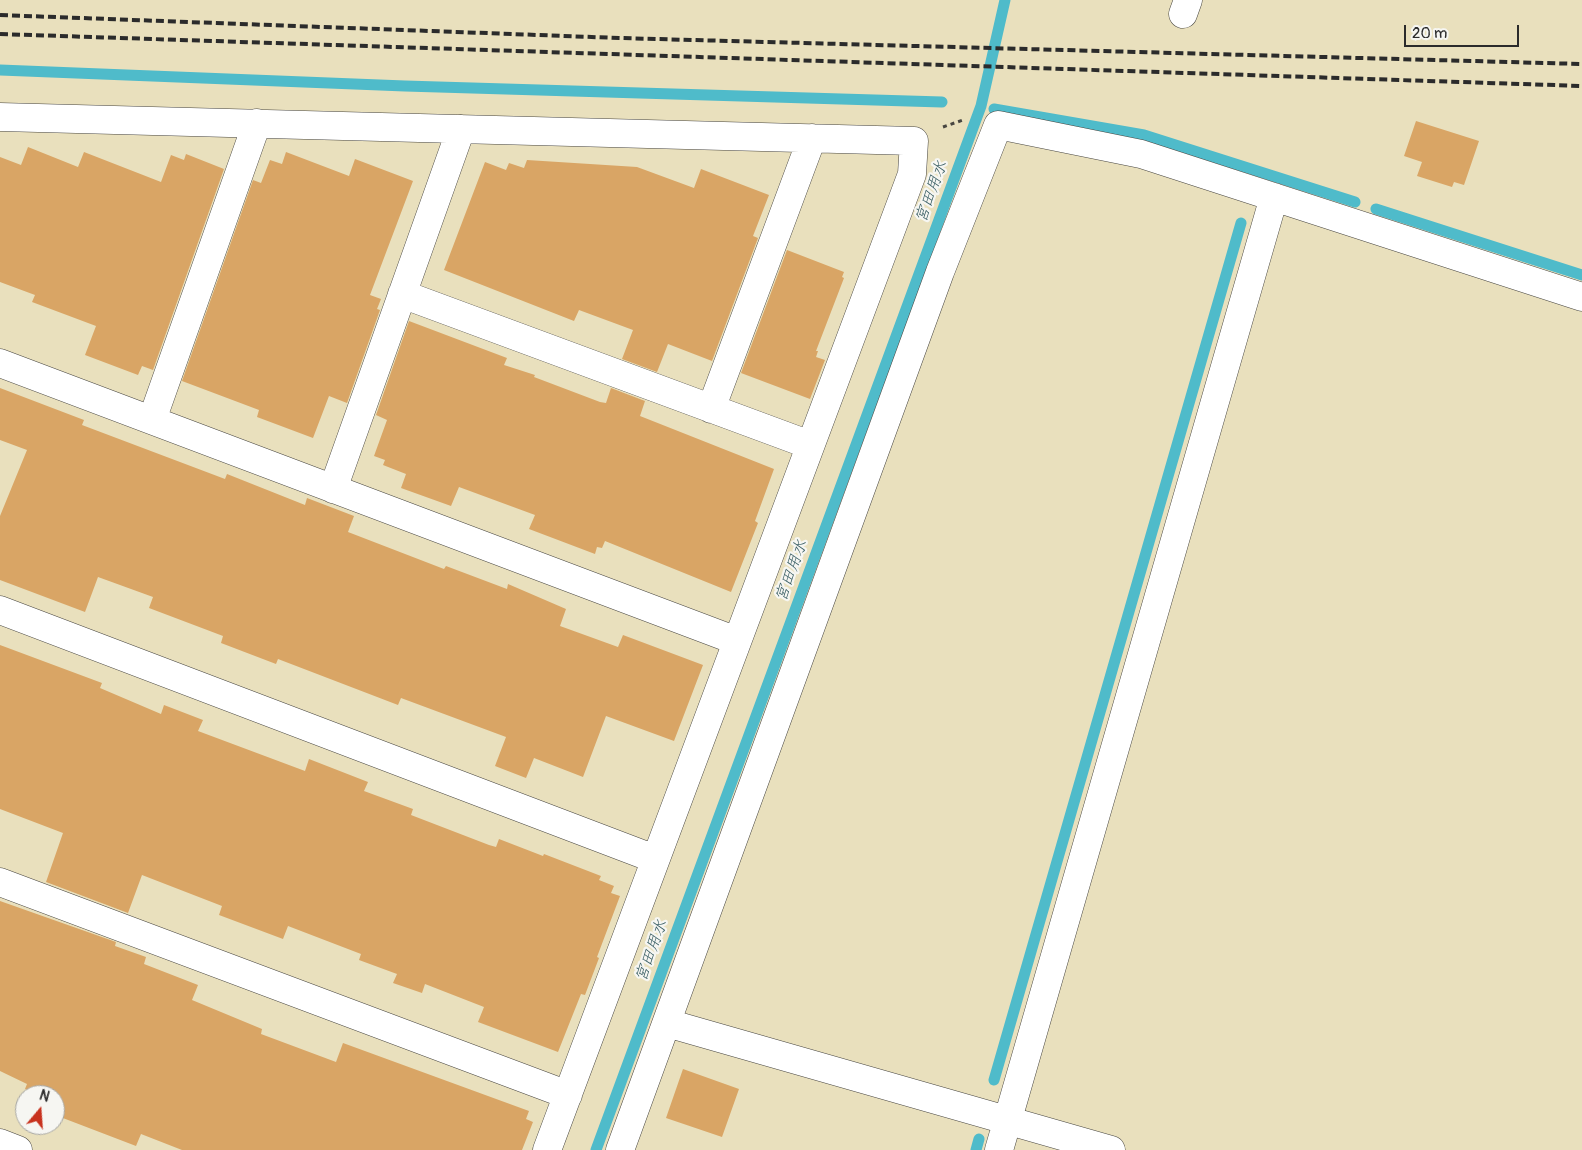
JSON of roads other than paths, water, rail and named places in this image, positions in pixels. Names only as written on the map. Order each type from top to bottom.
[{"type":"street","points":[[0,116],[914,141],[912,174],[547,1150]]},
{"type":"street","points":[[152,420],[257,123]]},
{"type":"street","points":[[620,1150],[940,272],[998,126],[1141,154],[1582,296]]},
{"type":"street","points":[[333,489],[461,129]]},
{"type":"street","points":[[711,408],[812,138]]},
{"type":"street","points":[[999,1150],[1274,196]]},
{"type":"street","points":[[402,294],[810,445]]},
{"type":"street","points":[[0,363],[737,641]]},
{"type":"street","points":[[0,610],[655,859]]},
{"type":"street","points":[[0,882],[568,1095]]},
{"type":"street","points":[[667,1023],[1112,1150]]},
{"type":"street","points":[[0,1143],[18,1150]]},
{"type":"waterway","name":"宮田用水","points":[[596,1150],[981,106],[1005,0]]},
{"type":"waterway","points":[[0,70],[405,86],[942,102]]},
{"type":"waterway","points":[[994,109],[1144,135],[1355,202]]},
{"type":"waterway","points":[[1376,209],[1582,275]]},
{"type":"waterway","points":[[994,1080],[1241,223]]},
{"type":"waterway","points":[[976,1150],[979,1139]]},
{"type":"railway","points":[[0,15],[619,38],[1582,64]]},
{"type":"railway","points":[[0,34],[1582,86]]}]
